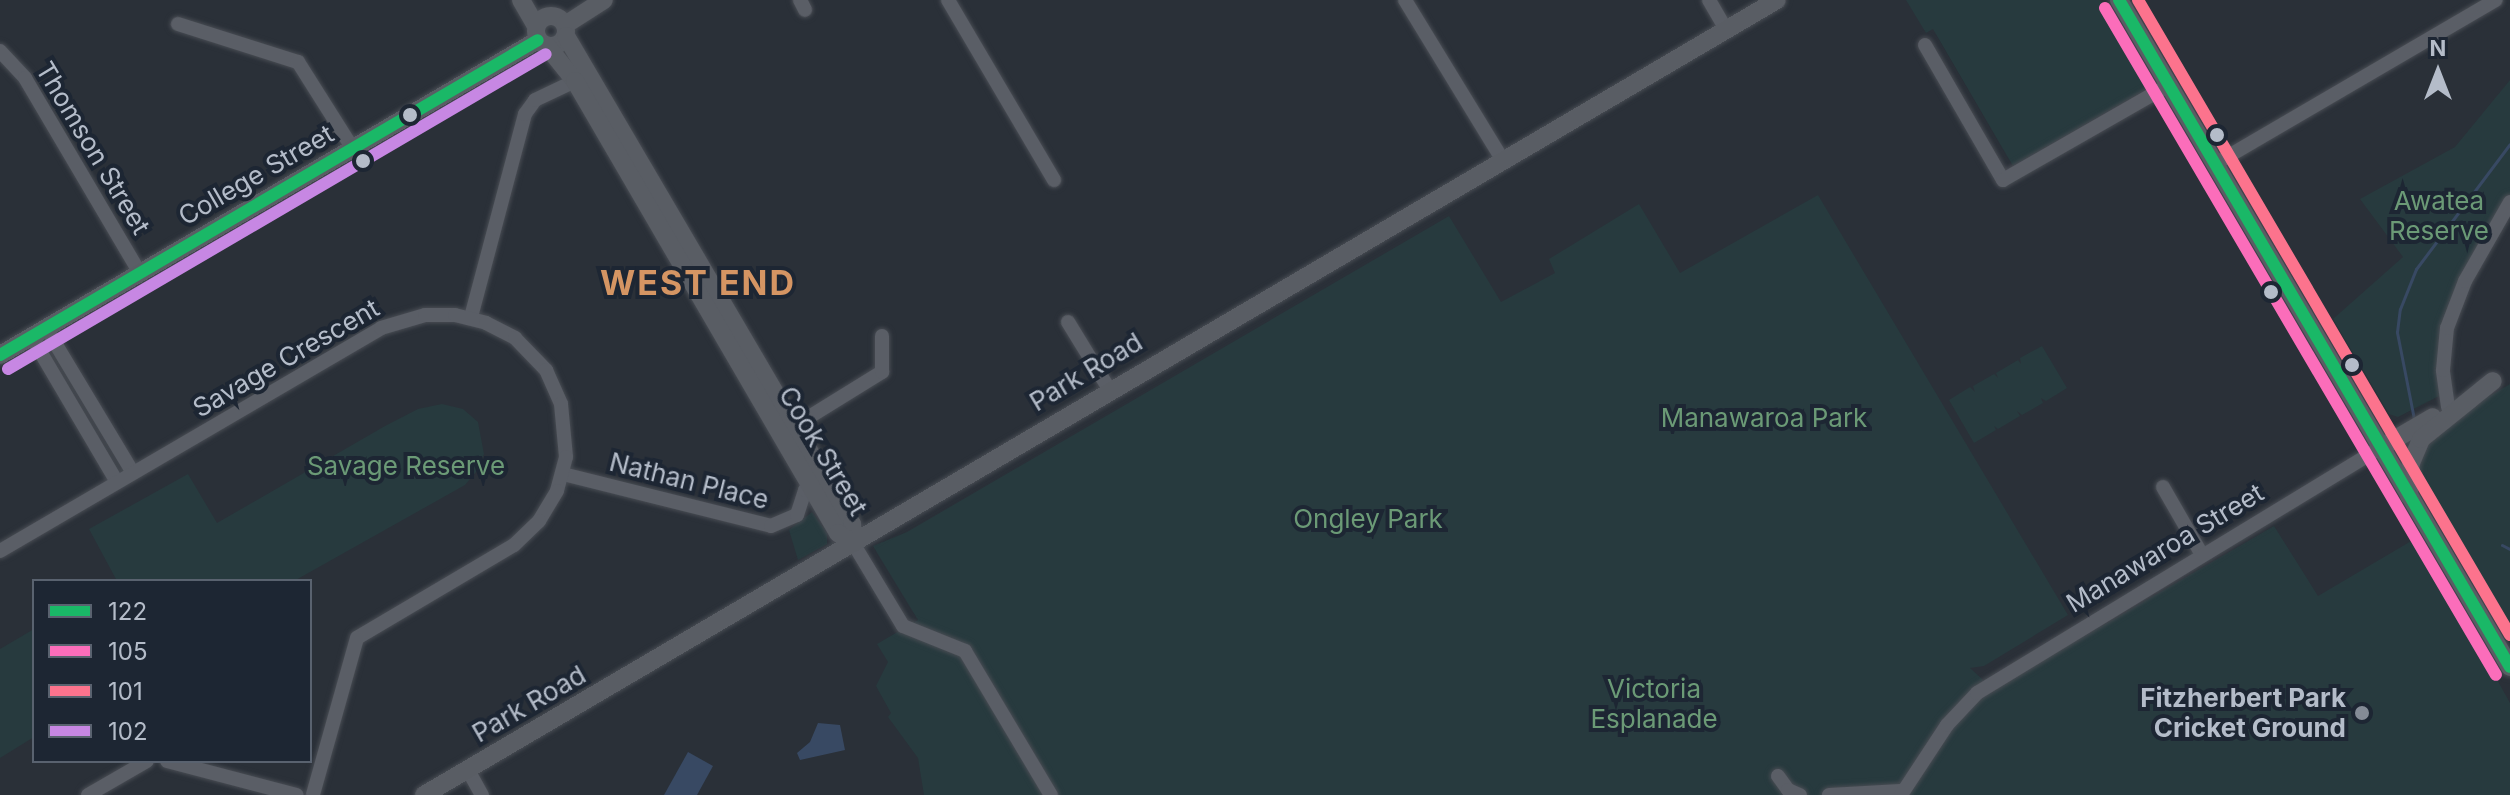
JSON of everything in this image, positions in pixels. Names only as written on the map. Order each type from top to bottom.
[{"type":"main road","name":"Cook Street","points":[[521,0],[541,37],[584,88],[817,479],[852,524],[853,543]]},
{"type":"main road","name":"Cook Street","points":[[546,0],[563,26],[584,88]]},
{"type":"main road","points":[[563,26],[545,17],[541,37],[557,46],[563,26],[604,0]]},
{"type":"main road","name":"Park Road","points":[[424,795],[1109,389],[1777,0]]},
{"type":"main road","points":[[2127,3],[2169,85],[2510,667]]},
{"type":"main road","name":"College Street","points":[[0,355],[541,37]]},
{"type":"main road","name":"Cook Street","points":[[703,287],[793,427],[817,479]]},
{"type":"main road","points":[[2380,448],[2510,371]]},
{"type":"main road","points":[[2409,496],[2411,463],[2421,439],[2493,381]]},
{"type":"street","points":[[948,0],[1054,180]]},
{"type":"street","points":[[1405,0],[1502,159]]},
{"type":"street","points":[[1709,0],[1726,30]]},
{"type":"street","points":[[2215,164],[2496,0]]},
{"type":"street","points":[[178,24],[298,62],[353,149]]},
{"type":"street","points":[[1925,45],[2003,180],[2169,85]]},
{"type":"street","name":"Thomson Street","points":[[0,51],[25,78],[140,273]]},
{"type":"street","points":[[471,317],[525,114],[535,100],[584,88]]},
{"type":"street","points":[[2448,407],[2443,370],[2447,328],[2465,281],[2510,202]]},
{"type":"street","name":"Savage Crescent","points":[[0,551],[381,328],[425,315],[471,317],[515,338],[546,370],[565,422],[563,474],[549,506],[514,545],[357,638],[313,795]]},
{"type":"street","points":[[1068,322],[1109,389]]},
{"type":"street","points":[[39,332],[133,473]]},
{"type":"street","points":[[39,332],[117,482]]},
{"type":"street","points":[[793,427],[882,372],[882,336]]},
{"type":"street","name":"Manawaroa Street","points":[[1898,794],[1923,766],[1947,725],[1977,693],[2201,553],[2380,448]]},
{"type":"street","name":"Nathan Place","points":[[563,474],[771,526],[797,515],[817,479]]},
{"type":"street","points":[[2163,487],[2201,553]]},
{"type":"street","points":[[853,543],[903,626],[965,651],[1051,795]]},
{"type":"street","points":[[88,795],[144,763]]},
{"type":"street","points":[[175,763],[297,795]]},
{"type":"street","points":[[468,770],[482,795]]},
{"type":"street","points":[[1778,776],[1788,790],[1800,795]]},
{"type":"street","points":[[1829,795],[1898,794]]},
{"type":"green space","points":[[1906,0],[2100,0],[2152,86],[2013,166],[1933,29],[1926,33]]},
{"type":"green space","name":"Awatea Reserve","points":[[2510,80],[2510,202],[2447,328],[2441,395],[2398,417],[2389,414],[2333,319],[2403,257],[2360,199],[2455,147]]},
{"type":"green space","points":[[1818,195],[2068,615],[1984,666],[1970,668],[1993,689],[2274,526],[2318,596],[2418,537],[2510,703],[2510,795],[924,795],[918,758],[888,717],[891,713],[876,686],[888,662],[877,644],[918,620],[873,546],[907,532],[1449,216],[1501,302],[1555,273],[1549,259],[1639,204],[1680,273]]},
{"type":"green space","points":[[2042,346],[2067,388],[2046,401],[2041,398],[2043,403],[2022,415],[2017,411],[2020,416],[1998,429],[1994,426],[1996,430],[1974,443],[1949,400],[1970,387],[1975,392],[1973,386],[1994,374],[1998,378],[1996,373],[2018,360],[2021,364],[2020,358]]},
{"type":"green space","points":[[2510,384],[2510,622],[2498,629],[2397,450]]},
{"type":"green space","name":"Savage Reserve","points":[[442,404],[463,409],[478,422],[484,454],[476,472],[465,485],[298,579],[116,579],[89,529],[188,474],[217,523],[418,409]]},
{"type":"green space","points":[[812,512],[827,533],[827,544],[798,560],[789,530]]},
{"type":"green space","points":[[32,630],[32,738],[0,758],[0,649]]},
{"type":"water","points":[[818,723],[840,725],[845,750],[800,760],[797,753],[810,742]]},
{"type":"water","points":[[688,752],[713,766],[697,795],[664,795]]},
{"type":"waterway","points":[[2414,419],[2397,332],[2400,309],[2416,269],[2510,144]]},
{"type":"waterway","points":[[2502,545],[2510,549]]},
{"type":"transit line","name":"122","points":[[2119,0],[2510,667]]},
{"type":"transit line","name":"101","points":[[2138,0],[2510,635]]},
{"type":"transit line","name":"105","points":[[2105,8],[2496,675]]},
{"type":"transit line","name":"122","points":[[0,355],[538,40]]},
{"type":"transit line","name":"102","points":[[8,369],[546,54]]},
{"type":"place","name":"Fitzherbert Park Cricket Ground","points":[[2362,713]]},
{"type":"district","name":"WEST END","points":[[698,283]]},
{"type":"park label","name":"Manawaroa Park","points":[[1764,418]]},
{"type":"park label","name":"Ongley Park","points":[[1368,519]]},
{"type":"park label","name":"Victoria Esplanade","points":[[1654,704]]}]
